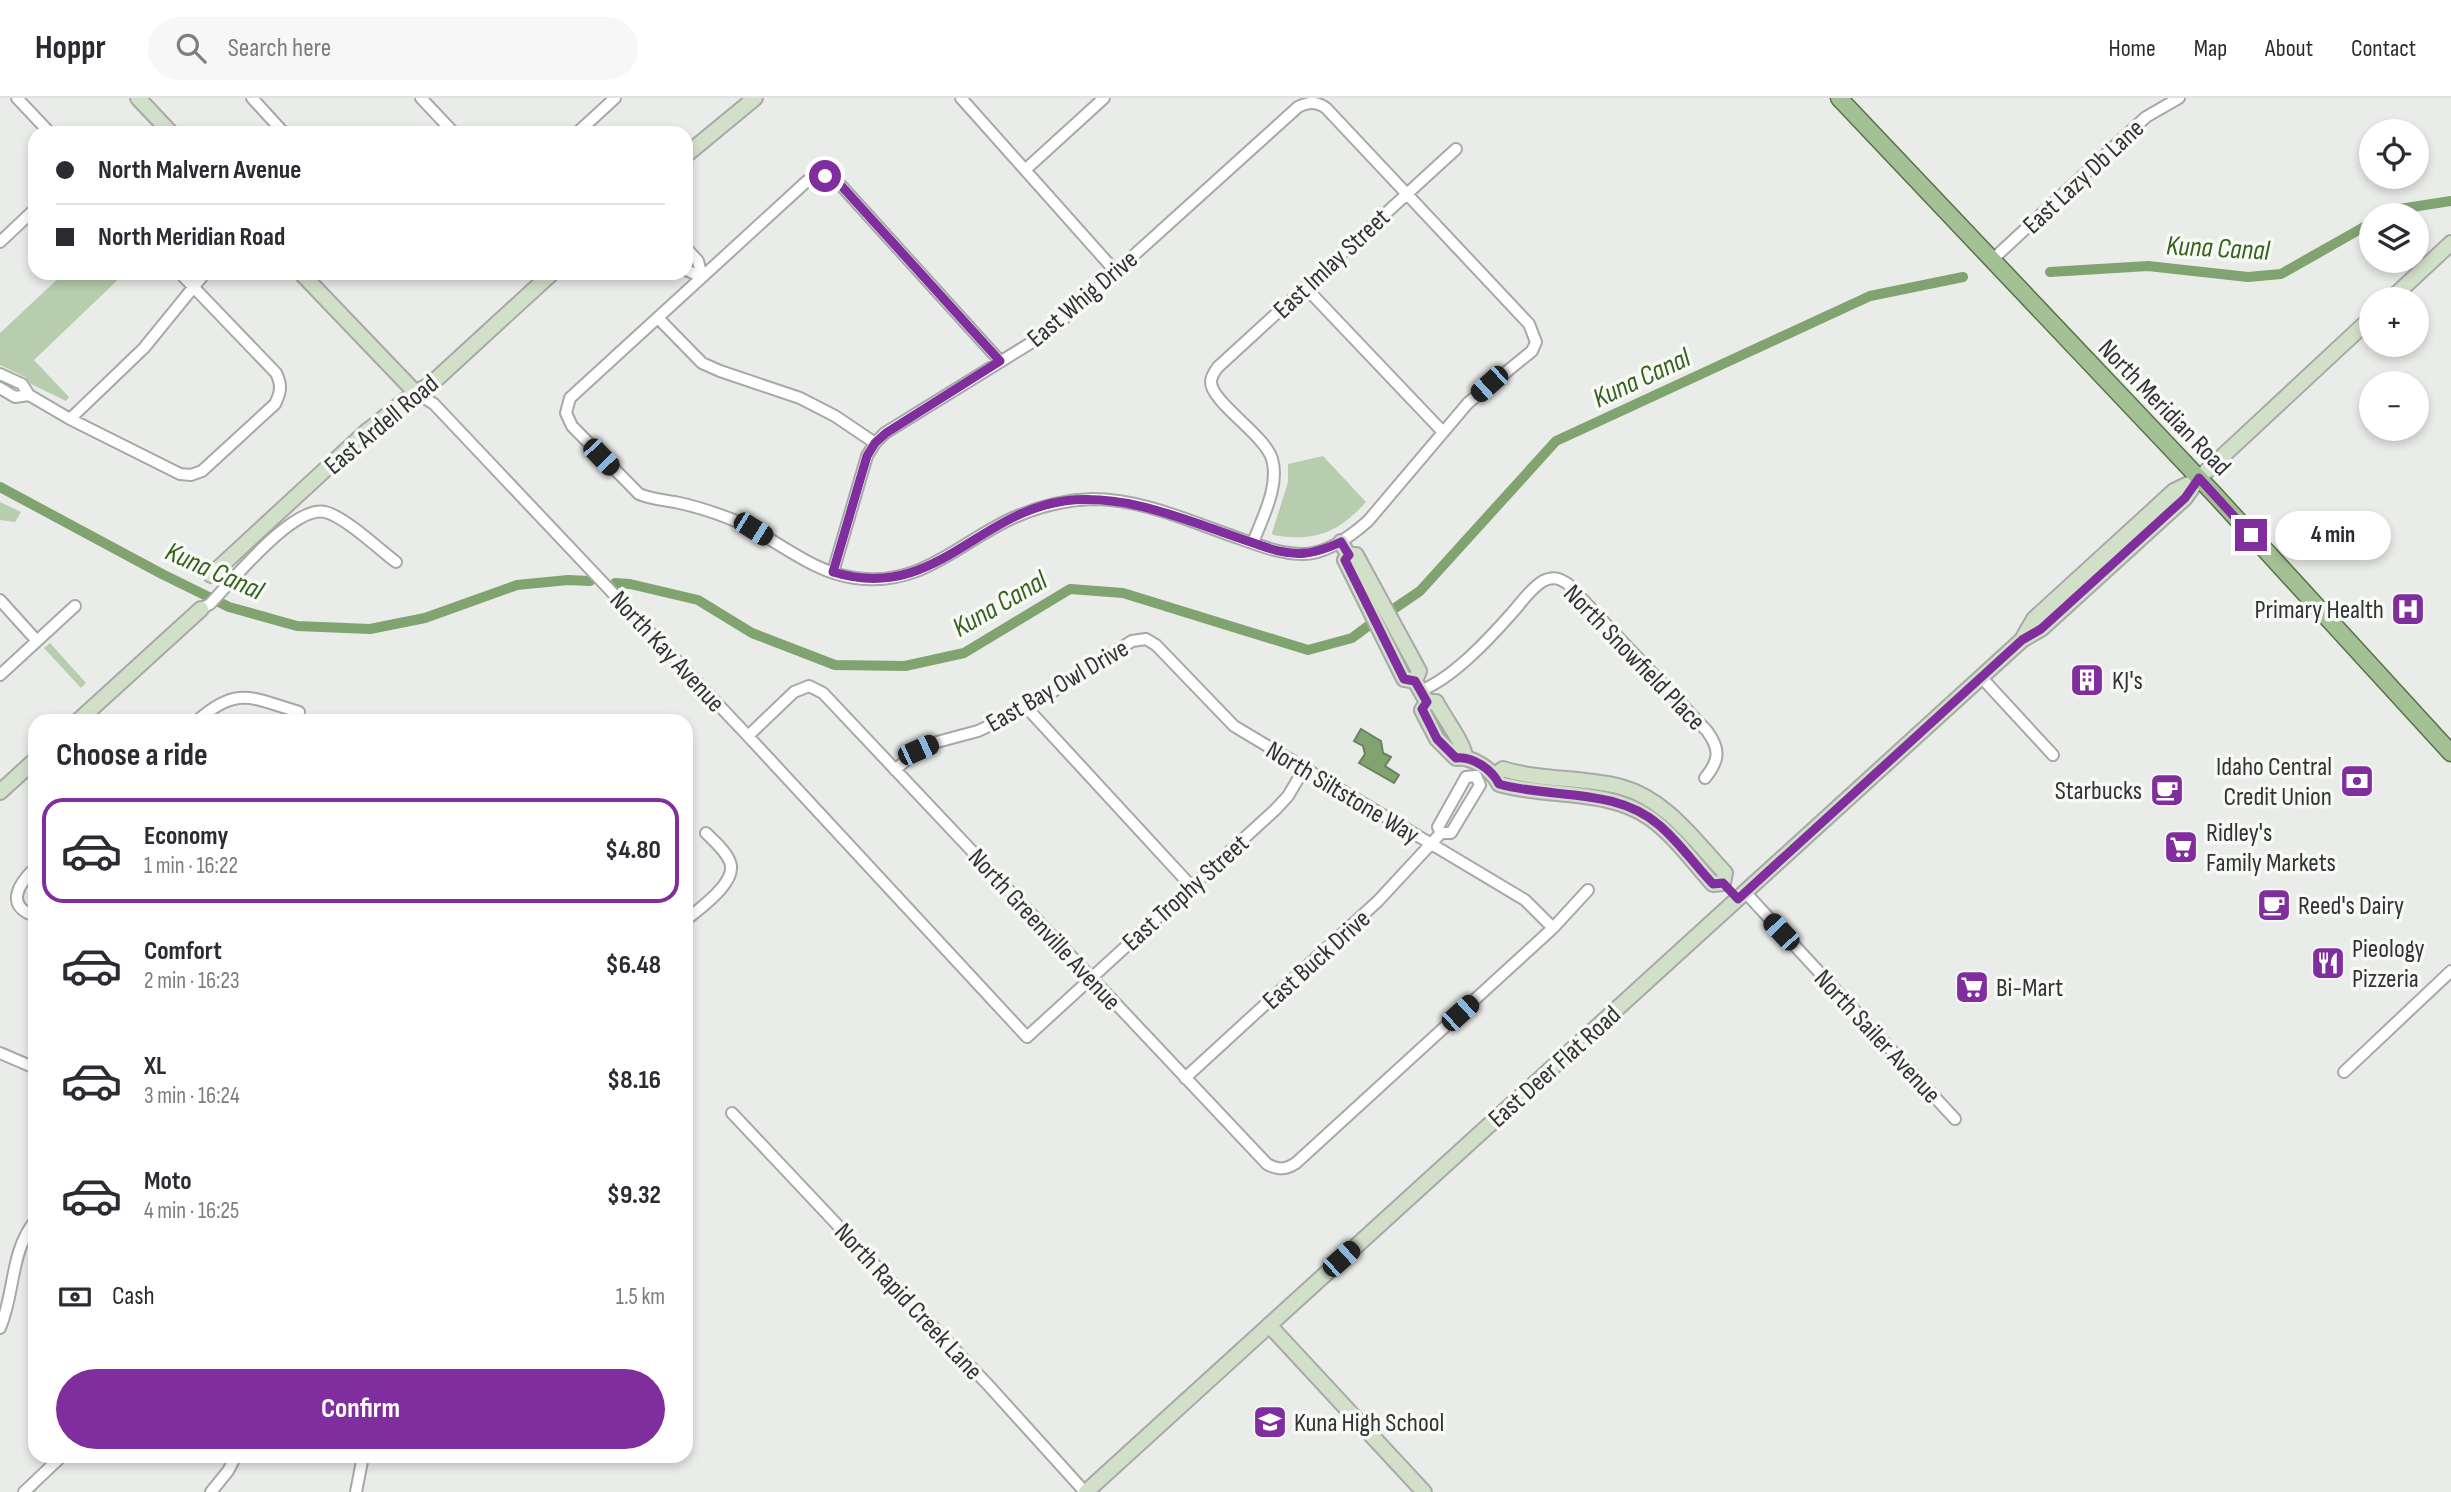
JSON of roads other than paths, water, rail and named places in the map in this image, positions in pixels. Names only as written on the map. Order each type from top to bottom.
[{"type":"main road","name":"North Meridian Road","points":[[1839,98],[2199,478],[2451,753]]},
{"type":"street","points":[[17,98],[43,126]]},
{"type":"street","points":[[138,98],[164,126]]},
{"type":"street","points":[[252,98],[278,126]]},
{"type":"street","points":[[421,98],[447,126]]},
{"type":"street","points":[[585,126],[615,98]]},
{"type":"street","points":[[693,149],[755,98]]},
{"type":"street","points":[[961,98],[1116,272]]},
{"type":"street","points":[[1025,170],[1104,98]]},
{"type":"street","name":"East Lazy Db Lane","points":[[1992,260],[2146,117],[2179,98]]},
{"type":"street","name":"East Whig Drive","points":[[875,443],[886,433],[1050,331],[1298,107],[1313,102],[1326,108],[1406,194]]},
{"type":"street","name":"East Imlay Street","points":[[1253,543],[1272,489],[1274,473],[1271,457],[1263,444],[1217,396],[1211,382],[1218,367],[1456,149]]},
{"type":"street","points":[[1000,361],[837,181],[825,176],[807,181],[657,318],[570,398],[566,413],[572,426],[639,494],[700,508],[731,519],[811,564],[855,578],[878,579],[919,572],[1014,517],[1041,506],[1093,499],[1133,503],[1276,551],[1304,554],[1326,549],[1341,542],[1368,521],[1442,431],[1489,384],[1532,351],[1536,342],[1529,324],[1406,194]]},
{"type":"street","points":[[0,242],[28,216]]},
{"type":"street","points":[[2405,287],[2449,250]]},
{"type":"street","points":[[693,255],[698,261],[702,277]]},
{"type":"street","points":[[693,273],[702,277]]},
{"type":"street","points":[[0,374],[22,384],[29,395],[70,419],[180,474],[191,475],[202,471],[275,404],[281,389],[276,373],[186,280]]},
{"type":"street","points":[[70,419],[144,348],[199,280]]},
{"type":"street","name":"North Kay Avenue","points":[[308,280],[415,392],[434,404],[748,736],[1027,1037]]},
{"type":"street","name":"East Ardell Road","points":[[211,575],[367,432],[415,392],[430,385],[544,280]]},
{"type":"street","points":[[1305,287],[1442,431]]},
{"type":"street","points":[[657,318],[702,363],[720,372],[800,397],[835,416],[875,443],[867,456],[833,572]]},
{"type":"street","name":"East Deer Flat Road","points":[[1085,1492],[1981,677],[2022,640],[2041,629],[2185,498],[2199,478],[2359,329]]},
{"type":"street","points":[[0,388],[15,397],[29,395]]},
{"type":"street","points":[[86,714],[219,595],[278,534],[306,513],[325,512],[349,526],[396,562]]},
{"type":"street","points":[[1341,542],[1349,555],[1356,555],[1419,671],[1420,692],[1436,702],[1450,729],[1465,747],[1465,757],[1484,772],[1503,769],[1518,774],[1614,786],[1641,795],[1657,804],[1681,825],[1725,873],[1723,883],[1741,896]]},
{"type":"street","name":"North Snowfield Place","points":[[1420,692],[1449,675],[1500,627],[1537,585],[1553,577],[1568,584],[1716,743],[1718,754],[1715,766],[1705,778]]},
{"type":"street","points":[[0,600],[37,641]]},
{"type":"street","points":[[0,675],[75,606]]},
{"type":"street","name":"East Bay Owl Drive","points":[[895,770],[918,750],[978,731],[1027,708],[1132,641],[1146,639]]},
{"type":"street","name":"North Siltstone Way","points":[[1146,639],[1156,645],[1234,726],[1525,900],[1553,928]]},
{"type":"street","points":[[1981,677],[2053,755]]},
{"type":"street","name":"North Greenville Avenue","points":[[748,736],[794,692],[809,686],[823,693],[1267,1164],[1281,1169],[1296,1163],[1553,928]]},
{"type":"street","points":[[205,714],[218,703],[238,697],[249,697],[299,712]]},
{"type":"street","points":[[1027,708],[1192,887]]},
{"type":"street","points":[[0,792],[28,766]]},
{"type":"street","name":"East Trophy Street","points":[[1027,1037],[1282,803],[1304,769]]},
{"type":"street","name":"East Buck Drive","points":[[1185,1078],[1378,901],[1441,834],[1438,827],[1466,777],[1484,772]]},
{"type":"street","points":[[693,914],[724,886],[732,872],[727,856],[706,833]]},
{"type":"street","points":[[28,875],[20,883],[17,898],[21,908],[28,912]]},
{"type":"street","points":[[1553,928],[1588,890]]},
{"type":"street","name":"North Sailer Avenue","points":[[1741,896],[1955,1119]]},
{"type":"street","points":[[2344,1072],[2451,971]]},
{"type":"street","points":[[0,1053],[28,1065]]},
{"type":"street","name":"North Rapid Creek Lane","points":[[732,1113],[1085,1492]]},
{"type":"street","points":[[0,1328],[18,1255],[28,1232]]},
{"type":"street","points":[[1269,1325],[1424,1492]]},
{"type":"street","points":[[24,1492],[55,1463]]},
{"type":"street","points":[[211,1492],[232,1463]]},
{"type":"street","points":[[356,1492],[362,1463]]},
{"type":"waterway","name":"Kuna Canal","points":[[2429,204],[2451,201]]},
{"type":"waterway","name":"Kuna Canal","points":[[2050,272],[2148,266],[2248,277],[2281,274],[2359,230]]},
{"type":"waterway","name":"Kuna Canal","points":[[1395,608],[1420,591],[1556,441],[1870,296],[1963,277]]},
{"type":"waterway","name":"Kuna Canal","points":[[0,487],[229,607],[297,626],[370,629],[425,618],[517,585],[568,580],[590,581]]},
{"type":"waterway","name":"Kuna Canal","points":[[615,583],[698,600],[752,633],[835,665],[905,666],[964,653],[1070,589],[1123,593],[1308,650],[1352,638],[1368,626]]},
{"type":"place","name":"Primary Health","points":[[2408,609]]},
{"type":"place","name":"KJ's","points":[[2087,680]]},
{"type":"place","name":"Idaho Central Credit Union","points":[[2357,781]]},
{"type":"place","name":"Starbucks","points":[[2167,790]]},
{"type":"place","name":"Ridley's Family Markets","points":[[2181,847]]},
{"type":"place","name":"Reed's Dairy","points":[[2274,905]]},
{"type":"place","name":"Pieology Pizzeria","points":[[2328,963]]},
{"type":"place","name":"Bi-Mart","points":[[1972,987]]},
{"type":"place","name":"Kuna High School","points":[[1270,1422]]}]
